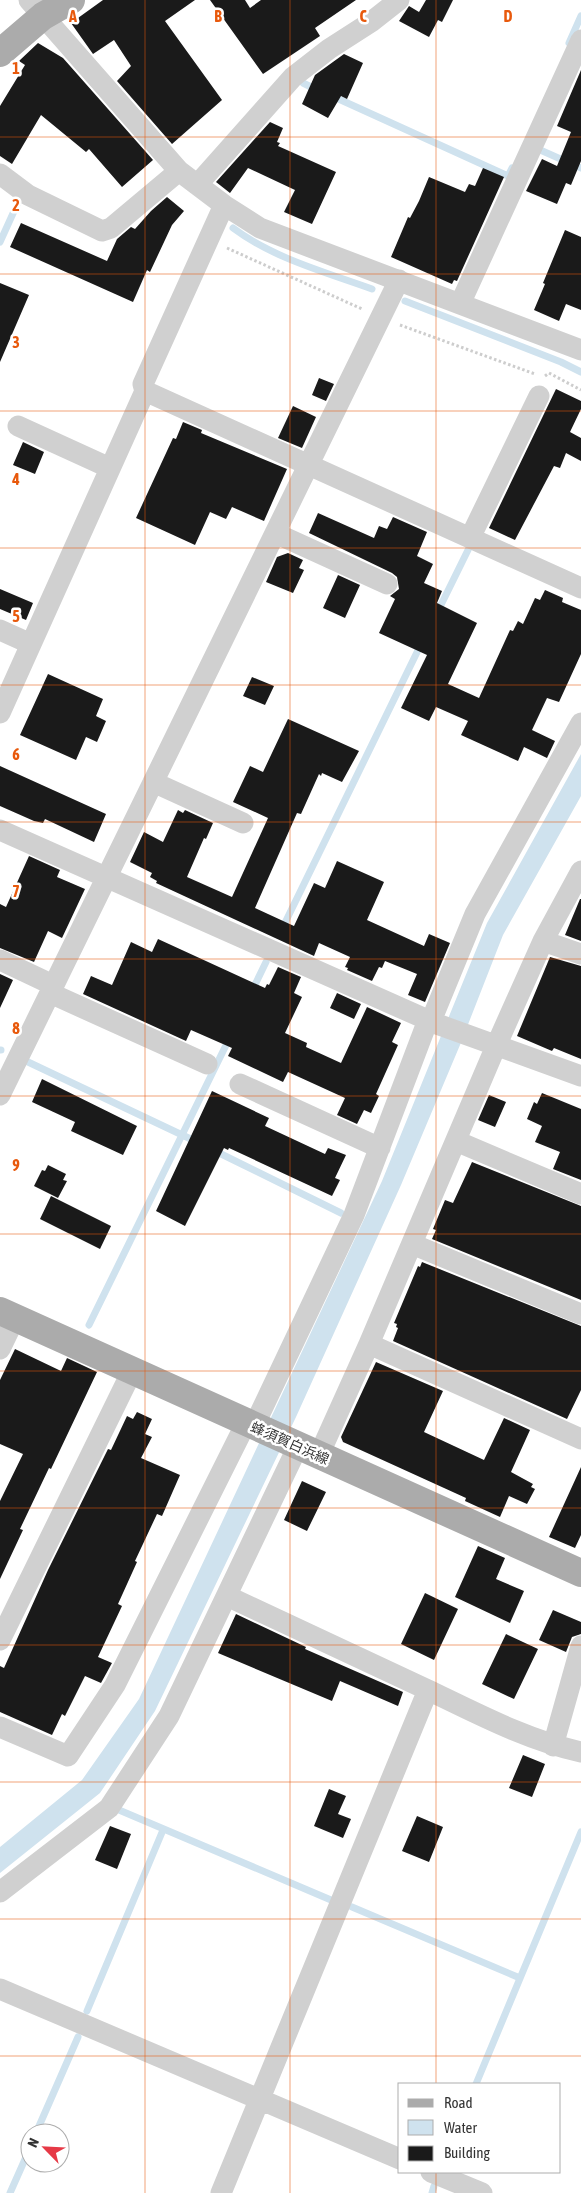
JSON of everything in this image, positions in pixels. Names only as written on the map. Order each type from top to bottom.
[{"type":"main road","points":[[0,53],[36,8],[71,0]]},
{"type":"main road","name":"蜂須賀白浜線","points":[[7,1315],[581,1573]]},
{"type":"street","points":[[197,185],[294,77],[399,0]]},
{"type":"street","points":[[36,8],[178,172],[260,228],[581,350]]},
{"type":"street","points":[[460,304],[581,40]]},
{"type":"street","points":[[0,174],[28,195],[102,230],[111,228],[178,172]]},
{"type":"street","points":[[0,713],[145,392],[143,384],[224,205]]},
{"type":"street","points":[[0,1095],[399,280]]},
{"type":"street","points":[[145,392],[581,588]]},
{"type":"street","points":[[470,538],[540,396]]},
{"type":"street","points":[[18,426],[110,468]]},
{"type":"street","points":[[275,533],[387,584]]},
{"type":"street","points":[[0,630],[31,644]]},
{"type":"street","points":[[0,1727],[68,1756],[116,1685],[253,1426],[354,1215],[476,914],[581,723]]},
{"type":"street","points":[[153,782],[243,823]]},
{"type":"street","points":[[0,830],[432,1022],[581,1076]]},
{"type":"street","points":[[0,1892],[109,1808],[169,1716],[227,1596],[303,1448],[369,1344],[542,941],[581,871]]},
{"type":"street","points":[[542,941],[581,954]]},
{"type":"street","points":[[0,960],[52,989],[207,1064]]},
{"type":"street","points":[[240,1084],[380,1148]]},
{"type":"street","points":[[456,1141],[581,1194]]},
{"type":"street","points":[[412,1244],[581,1314]]},
{"type":"street","points":[[0,1348],[7,1315]]},
{"type":"street","points":[[369,1344],[581,1439]]},
{"type":"street","points":[[0,1640],[132,1371]]},
{"type":"street","points":[[227,1596],[525,1735],[553,1746],[581,1752]]},
{"type":"street","points":[[553,1746],[581,1646]]},
{"type":"street","points":[[221,2193],[428,1690]]},
{"type":"street","points":[[0,1989],[398,2157]]},
{"type":"street","points":[[433,2173],[482,2193]]},
{"type":"water","points":[[581,754],[581,796],[503,935],[460,1045],[401,1185],[296,1417],[155,1711],[100,1793],[0,1873],[0,1847],[82,1780],[139,1699],[382,1181],[487,923]]},
{"type":"building","points":[[103,0],[195,0],[165,21],[222,100],[172,144],[117,81],[131,66],[114,40],[93,54],[71,23]]},
{"type":"building","points":[[210,0],[245,0],[250,8],[261,0],[356,0],[315,28],[320,36],[263,74]]},
{"type":"building","points":[[426,0],[453,0],[442,22],[438,20],[429,37],[399,21],[409,6],[419,12]]},
{"type":"building","points":[[38,43],[63,58],[153,160],[122,187],[89,149],[86,152],[41,115],[12,164],[0,156],[0,106],[25,65],[19,61]]},
{"type":"building","points":[[344,54],[363,63],[347,99],[341,96],[328,118],[302,104],[315,75]]},
{"type":"building","points":[[581,70],[581,161],[571,185],[566,183],[557,204],[526,191],[542,159],[557,166],[571,132],[557,126]]},
{"type":"building","points":[[270,122],[283,128],[277,142],[280,143],[278,146],[336,172],[312,224],[284,212],[295,190],[248,168],[230,193],[216,182]]},
{"type":"building","points":[[483,168],[504,177],[457,281],[454,280],[452,284],[391,257],[408,217],[410,218],[419,201],[429,177],[465,192],[469,184],[475,186]]},
{"type":"building","points":[[167,197],[184,211],[172,225],[150,272],[147,270],[133,302],[10,247],[21,223],[107,261],[117,239],[131,227],[135,229]]},
{"type":"building","points":[[565,230],[581,237],[581,310],[566,304],[559,321],[534,310]]},
{"type":"building","points":[[0,283],[29,295],[0,362]]},
{"type":"building","points":[[319,378],[334,384],[326,401],[312,395]]},
{"type":"building","points":[[556,389],[581,401],[581,409],[570,432],[581,438],[581,461],[566,453],[560,468],[554,466],[515,540],[489,528]]},
{"type":"building","points":[[293,406],[316,417],[302,448],[278,438]]},
{"type":"building","points":[[183,422],[202,430],[201,433],[287,469],[264,521],[232,507],[226,519],[210,512],[195,545],[136,518],[173,438],[176,439]]},
{"type":"building","points":[[23,442],[44,452],[35,474],[13,465]]},
{"type":"building","points":[[318,513],[374,538],[379,526],[387,529],[393,517],[427,532],[417,556],[433,564],[424,583],[442,591],[437,603],[477,623],[448,684],[479,698],[510,630],[513,631],[518,621],[523,624],[535,598],[540,600],[545,590],[563,598],[562,602],[581,610],[581,654],[559,702],[547,698],[532,730],[555,741],[547,758],[524,747],[518,761],[461,735],[468,721],[436,707],[429,721],[401,708],[427,655],[379,633],[395,599],[390,596],[399,589],[397,577],[309,533]]},
{"type":"building","points":[[288,553],[303,560],[299,568],[304,570],[293,593],[266,582],[277,557]]},
{"type":"building","points":[[338,575],[360,585],[345,618],[323,608]]},
{"type":"building","points":[[0,589],[33,603],[26,620],[0,609]]},
{"type":"building","points":[[48,674],[103,699],[96,716],[106,721],[97,742],[86,737],[76,760],[20,735]]},
{"type":"building","points":[[252,677],[274,686],[265,705],[243,696]]},
{"type":"building","points":[[288,719],[359,751],[342,782],[322,773],[321,776],[319,774],[301,814],[297,813],[255,908],[294,926],[314,883],[325,888],[337,861],[384,882],[367,920],[424,946],[429,934],[450,943],[425,1002],[408,995],[417,974],[385,961],[382,968],[379,967],[372,981],[347,970],[348,968],[345,967],[350,957],[319,943],[314,956],[156,883],[157,881],[150,877],[152,873],[130,862],[144,832],[163,842],[178,810],[183,813],[185,810],[213,823],[206,839],[204,838],[187,877],[232,897],[268,818],[233,802],[250,766],[263,772]]},
{"type":"building","points":[[0,766],[106,814],[94,842],[45,819],[43,823],[34,821],[0,806]]},
{"type":"building","points":[[29,856],[60,870],[57,877],[85,889],[62,938],[48,931],[34,962],[0,948],[0,904],[6,907]]},
{"type":"building","points":[[581,899],[581,941],[565,935]]},
{"type":"building","points":[[158,939],[265,988],[267,984],[269,985],[278,967],[301,977],[294,993],[302,997],[285,1033],[307,1043],[306,1047],[341,1063],[367,1007],[401,1023],[392,1042],[398,1045],[376,1094],[379,1096],[371,1113],[364,1110],[357,1124],[337,1115],[345,1098],[288,1072],[283,1082],[228,1056],[232,1048],[191,1030],[186,1041],[83,994],[91,976],[112,985],[131,942],[152,952]]},
{"type":"building","points":[[550,957],[581,966],[581,1059],[554,1048],[552,1051],[517,1036]]},
{"type":"building","points":[[0,974],[13,980],[0,1008]]},
{"type":"building","points":[[337,993],[361,1004],[354,1019],[330,1008]]},
{"type":"building","points":[[42,1079],[137,1126],[123,1155],[71,1131],[75,1122],[32,1102]]},
{"type":"building","points":[[212,1091],[269,1118],[265,1126],[325,1154],[328,1148],[346,1155],[335,1178],[340,1180],[332,1196],[229,1148],[228,1150],[224,1148],[185,1226],[156,1211]]},
{"type":"building","points":[[542,1093],[581,1109],[581,1180],[553,1169],[560,1152],[535,1142],[542,1126],[527,1119],[534,1102],[537,1104]]},
{"type":"building","points":[[489,1095],[506,1102],[495,1127],[478,1120]]},
{"type":"building","points":[[472,1162],[581,1206],[581,1300],[432,1239],[436,1230],[433,1229],[445,1200],[453,1203]]},
{"type":"building","points":[[48,1165],[66,1174],[63,1180],[67,1181],[58,1198],[34,1186],[42,1170],[45,1171]]},
{"type":"building","points":[[51,1196],[111,1226],[100,1249],[40,1219]]},
{"type":"building","points":[[422,1262],[581,1326],[581,1390],[567,1419],[393,1341],[398,1328],[396,1327],[397,1324],[394,1323],[418,1266],[420,1267]]},
{"type":"building","points":[[15,1349],[61,1371],[67,1358],[97,1372],[20,1529],[23,1530],[0,1579],[0,1501],[23,1454],[0,1444],[0,1380]]},
{"type":"building","points":[[376,1362],[443,1391],[424,1432],[484,1460],[504,1418],[530,1430],[511,1472],[533,1484],[531,1487],[535,1489],[527,1504],[509,1496],[500,1517],[465,1501],[466,1498],[343,1442],[341,1437]]},
{"type":"building","points":[[137,1412],[152,1419],[145,1434],[152,1437],[141,1458],[180,1475],[162,1516],[157,1514],[135,1561],[137,1562],[118,1604],[122,1606],[98,1657],[112,1663],[101,1683],[85,1676],[65,1716],[62,1714],[52,1735],[0,1712],[0,1666],[4,1668],[48,1570],[108,1449],[111,1450],[127,1416],[133,1419]]},
{"type":"building","points":[[581,1467],[581,1535],[575,1548],[549,1537]]},
{"type":"building","points":[[302,1481],[326,1492],[307,1531],[284,1520]]},
{"type":"building","points":[[478,1546],[505,1558],[496,1579],[524,1591],[510,1623],[455,1597]]},
{"type":"building","points":[[425,1593],[458,1609],[434,1660],[401,1644]]},
{"type":"building","points":[[553,1610],[581,1622],[581,1634],[572,1637],[566,1652],[539,1640]]},
{"type":"building","points":[[236,1614],[306,1647],[305,1649],[403,1692],[398,1706],[340,1681],[332,1701],[218,1653]]},
{"type":"building","points":[[506,1634],[538,1649],[514,1699],[482,1684]]},
{"type":"building","points":[[523,1755],[545,1764],[532,1797],[509,1788]]},
{"type":"building","points":[[329,1789],[346,1796],[338,1814],[351,1819],[343,1838],[314,1826]]},
{"type":"building","points":[[417,1816],[443,1827],[429,1862],[402,1851]]},
{"type":"building","points":[[110,1826],[131,1834],[117,1869],[95,1860]]},
{"type":"waterway","points":[[569,43],[581,16]]},
{"type":"waterway","points":[[303,83],[317,90]]},
{"type":"waterway","points":[[332,96],[508,176],[512,168]]},
{"type":"waterway","points":[[538,149],[581,168]]},
{"type":"waterway","points":[[0,242],[20,198]]},
{"type":"waterway","points":[[233,228],[249,239],[282,256],[372,289]]},
{"type":"waterway","points":[[405,301],[561,362],[581,372]]},
{"type":"waterway","points":[[437,613],[468,550]]},
{"type":"waterway","points":[[282,929],[422,642]]},
{"type":"waterway","points":[[252,991],[266,962]]},
{"type":"waterway","points":[[89,1325],[230,1037]]},
{"type":"waterway","points":[[28,1062],[197,1142]]},
{"type":"waterway","points":[[213,1150],[341,1213]]},
{"type":"waterway","points":[[119,1810],[331,1900]]},
{"type":"waterway","points":[[87,2011],[163,1830]]},
{"type":"waterway","points":[[476,2083],[581,1832]]},
{"type":"waterway","points":[[352,1907],[520,1978]]},
{"type":"waterway","points":[[40,2123],[78,2037]]},
{"type":"waterway","points":[[10,2193],[20,2170]]},
{"type":"waterway","points":[[432,2193],[434,2186]]}]
